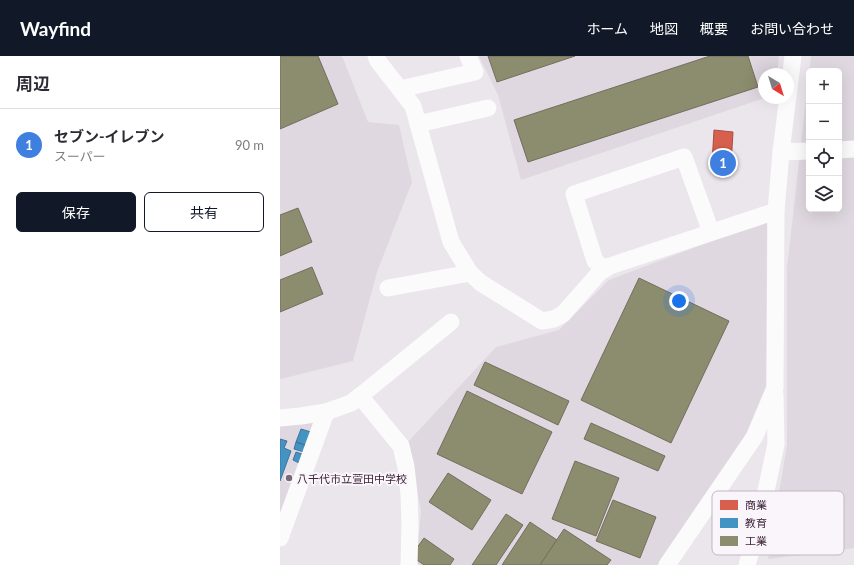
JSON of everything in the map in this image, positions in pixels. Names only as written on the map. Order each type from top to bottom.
[{"type":"street","points":[[376,56],[378,61],[413,106],[451,242],[470,273],[481,283],[542,321],[554,319],[563,314],[600,272],[610,266],[776,211]]},
{"type":"street","points":[[400,89],[475,72],[468,56]]},
{"type":"street","points":[[765,491],[776,444],[776,211],[781,152],[793,56]]},
{"type":"street","points":[[418,124],[488,108]]},
{"type":"street","points":[[842,150],[854,149]]},
{"type":"street","points":[[781,152],[806,151]]},
{"type":"street","points":[[604,269],[595,261],[574,194],[684,157],[711,232]]},
{"type":"street","points":[[388,288],[470,273]]},
{"type":"street","points":[[280,418],[326,412],[351,403],[451,322]]},
{"type":"street","points":[[717,491],[755,436],[775,388]]},
{"type":"street","points":[[360,396],[400,446],[406,467],[409,494],[409,565]]},
{"type":"street","points":[[280,538],[326,412]]},
{"type":"street","points":[[667,565],[712,499]]},
{"type":"street","points":[[747,565],[750,555]]},
{"type":"shaded area","points":[[280,56],[342,56],[368,122],[399,125],[412,182],[377,272],[353,361],[281,379],[280,378]]},
{"type":"shaded area","points":[[479,56],[779,56],[778,68],[758,68],[758,100],[521,180],[498,95]]},
{"type":"shaded area","points":[[811,56],[854,56],[854,548],[844,549],[844,491],[779,491],[787,445],[787,268],[806,100],[806,212],[842,212],[842,68],[809,68]]},
{"type":"shaded area","points":[[767,220],[766,386],[744,438],[659,565],[416,565],[421,511],[407,443],[496,347],[559,330],[609,280]]},
{"type":"shaded area","name":"八千代市立萱田中学校","points":[[313,421],[317,426],[280,529],[280,423]]},
{"type":"shaded area","points":[[769,555],[799,555],[768,559]]},
{"type":"building: 商業","points":[[714,130],[733,132],[731,165],[712,163]]},
{"type":"building: 教育","points":[[301,429],[311,432],[306,445],[296,442]]},
{"type":"building: 教育","points":[[280,439],[287,441],[284,448],[291,451],[280,481]]},
{"type":"building: 教育","points":[[296,442],[306,446],[304,452],[294,449]]},
{"type":"building: 教育","points":[[296,452],[302,454],[299,463],[293,460]]},
{"type":"building: 工業","points":[[280,56],[318,56],[338,104],[280,129]]},
{"type":"building: 工業","points":[[488,56],[575,56],[497,82]]},
{"type":"building: 工業","points":[[710,56],[748,56],[758,87],[528,162],[514,120]]},
{"type":"building: 工業","points":[[298,208],[312,242],[280,256],[280,215]]},
{"type":"building: 工業","points":[[312,267],[323,294],[280,312],[280,280]]},
{"type":"building: 工業","points":[[639,278],[729,321],[671,443],[581,400]]},
{"type":"building: 工業","points":[[485,362],[569,401],[558,425],[474,385]]},
{"type":"building: 工業","points":[[467,391],[552,432],[522,494],[437,454]]},
{"type":"building: 工業","points":[[591,423],[665,456],[658,471],[584,439]]},
{"type":"building: 工業","points":[[575,461],[619,478],[596,536],[552,519]]},
{"type":"building: 工業","points":[[448,473],[491,500],[472,530],[429,502]]},
{"type":"building: 工業","points":[[613,500],[656,517],[640,558],[596,541]]},
{"type":"building: 工業","points":[[506,514],[523,525],[496,565],[472,565]]},
{"type":"building: 工業","points":[[530,522],[557,540],[540,565],[502,565]]},
{"type":"building: 工業","points":[[564,529],[611,560],[607,565],[540,565]]},
{"type":"building: 工業","points":[[424,538],[454,559],[450,565],[424,565],[411,556]]},
{"type":"place","name":"セブン-イレブン","points":[[723,163]]},
{"type":"place","name":"八千代市立萱田中学校","points":[[289,478]]}]
